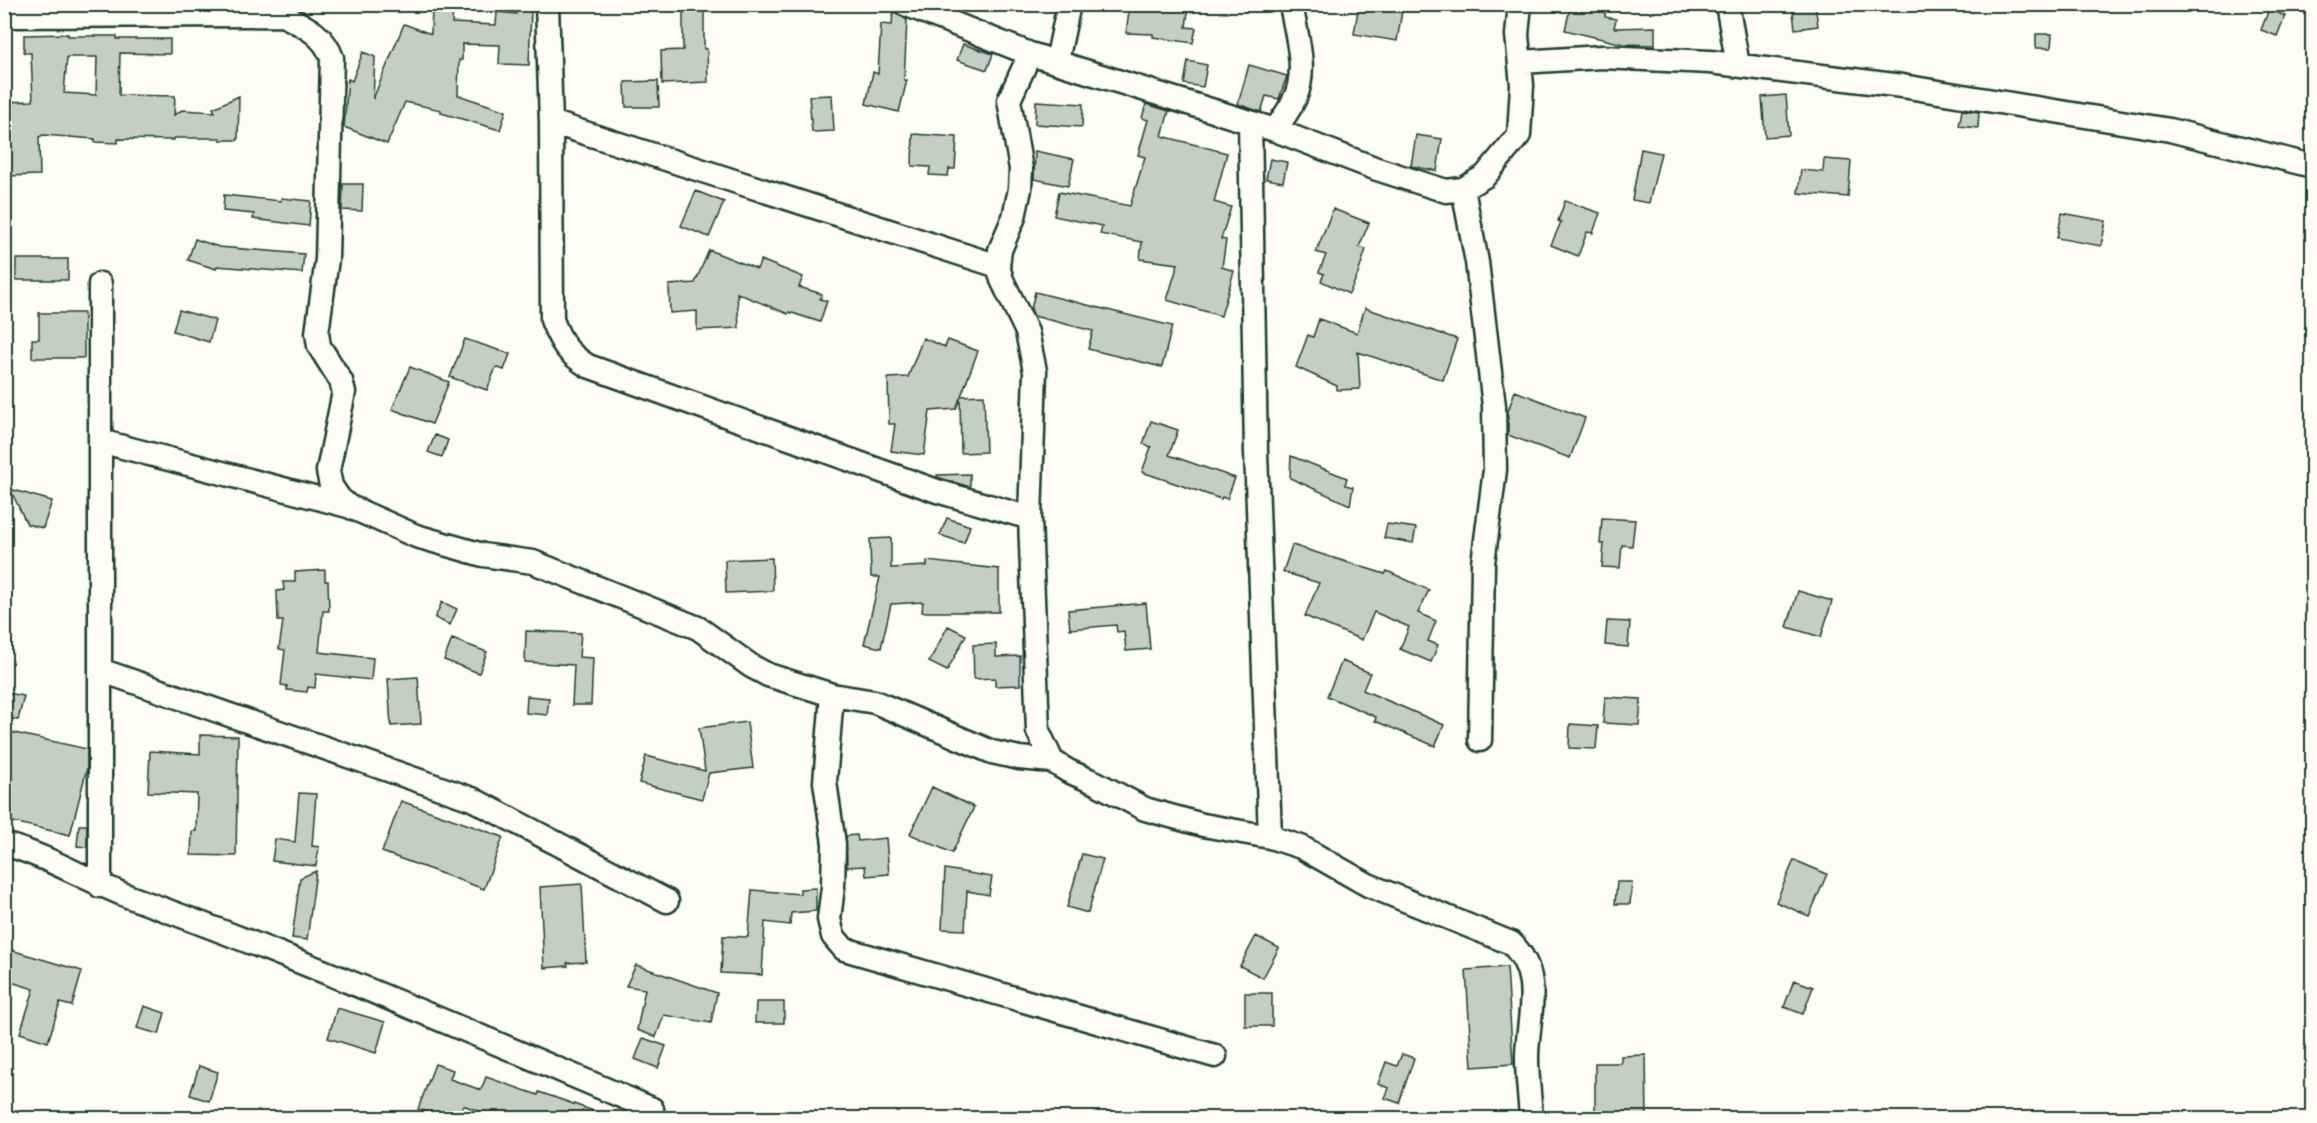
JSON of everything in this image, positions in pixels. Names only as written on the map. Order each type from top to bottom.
[{"type":"street","points":[[547,4],[551,122],[552,320],[561,342],[574,357],[588,366],[937,491],[1030,518]]},
{"type":"street","points":[[905,4],[1030,54],[1275,130],[1377,169],[1446,191],[1463,189],[1485,176],[1519,135],[1521,62],[1517,34],[1520,4]]},
{"type":"street","points":[[1057,61],[1069,4]]},
{"type":"street","points":[[1275,130],[1295,98],[1300,82],[1301,65],[1291,4]]},
{"type":"street","points":[[1727,4],[1738,65]]},
{"type":"street","points":[[4,16],[283,10],[320,37],[328,47],[332,58],[327,260],[317,333],[319,346],[341,381],[344,392],[328,471],[331,486],[348,506]]},
{"type":"street","points":[[1030,54],[1009,100],[1021,169],[1020,189],[1014,217],[1000,250],[998,266],[1002,280],[1027,332],[1035,371],[1030,518],[1038,731],[1052,761]]},
{"type":"street","points":[[1521,62],[1602,57],[1710,62],[1902,86],[2170,130],[2313,166]]},
{"type":"street","points":[[551,122],[998,266]]},
{"type":"street","points":[[1250,123],[1256,452],[1270,837]]},
{"type":"street","points":[[1463,189],[1477,262],[1494,406],[1495,470],[1483,563],[1480,740]]},
{"type":"street","points":[[100,284],[100,886]]},
{"type":"street","points":[[100,441],[348,506],[416,536],[483,555],[533,562],[698,628],[751,666],[768,675],[832,695],[875,702],[992,752],[1019,758],[1052,761],[1145,809],[1203,825],[1270,837],[1301,847],[1368,885],[1511,944],[1522,954],[1530,973],[1532,1006],[1527,1059],[1531,1119]]},
{"type":"street","points":[[100,670],[472,799],[667,901]]},
{"type":"street","points":[[832,695],[825,782],[834,844],[833,887],[829,919],[833,936],[844,949],[1215,1056]]},
{"type":"street","points":[[4,844],[20,848],[100,886],[242,937],[652,1109]]},
{"type":"building","points":[[1130,4],[1189,4],[1186,27],[1196,28],[1193,43],[1153,37],[1153,34],[1126,33]]},
{"type":"building","points":[[1359,4],[1402,11],[1397,41],[1354,34]]},
{"type":"building","points":[[1571,4],[1606,4],[1605,17],[1616,19],[1614,28],[1655,27],[1655,45],[1623,44],[1565,30]]},
{"type":"building","points":[[1792,4],[1815,4],[1818,26],[1795,29]]},
{"type":"building","points":[[683,5],[704,5],[704,49],[707,49],[708,82],[662,84],[661,51],[683,50]]},
{"type":"building","points":[[432,8],[453,9],[452,23],[496,25],[497,12],[516,14],[516,9],[531,10],[529,65],[499,64],[500,45],[462,44],[458,95],[506,111],[500,130],[441,113],[441,110],[405,102],[387,144],[344,127],[348,79],[352,81],[363,52],[375,57],[373,99],[404,24],[431,34]]},
{"type":"building","points":[[2269,9],[2285,16],[2277,36],[2261,30]]},
{"type":"building","points":[[893,11],[907,20],[904,80],[907,80],[899,112],[866,104],[873,72],[878,74],[881,24],[892,25]]},
{"type":"building","points":[[68,34],[68,36],[117,36],[117,39],[170,39],[170,54],[120,53],[119,95],[175,96],[174,115],[182,110],[215,112],[213,108],[239,96],[238,140],[220,140],[220,138],[118,139],[118,143],[43,135],[39,137],[40,175],[4,176],[4,102],[33,101],[31,53],[24,53],[24,35]],"holes":[[[67,57],[97,57],[96,95],[64,93]]]},
{"type":"building","points":[[2036,34],[2052,34],[2051,48],[2036,48]]},
{"type":"building","points":[[963,44],[993,54],[987,70],[957,60]]},
{"type":"building","points":[[1188,61],[1207,65],[1203,87],[1184,84]]},
{"type":"building","points":[[1249,65],[1287,76],[1279,99],[1266,96],[1261,112],[1238,104]]},
{"type":"building","points":[[658,81],[659,107],[626,107],[625,82]]},
{"type":"building","points":[[832,95],[834,131],[812,132],[809,96]]},
{"type":"building","points":[[1786,95],[1789,135],[1765,137],[1762,97]]},
{"type":"building","points":[[1036,101],[1083,104],[1082,127],[1035,124]]},
{"type":"building","points":[[1146,104],[1169,111],[1162,136],[1227,153],[1214,202],[1231,207],[1221,239],[1226,240],[1222,267],[1234,271],[1221,316],[1167,300],[1178,264],[1140,259],[1142,242],[1100,234],[1102,226],[1054,216],[1059,192],[1130,206],[1145,157],[1138,155],[1148,120],[1142,118]]},
{"type":"building","points":[[1962,110],[1979,112],[1978,128],[1959,126]]},
{"type":"building","points":[[913,134],[957,137],[955,169],[949,169],[948,176],[929,175],[930,167],[912,166]]},
{"type":"building","points":[[1416,135],[1442,139],[1437,171],[1411,166]]},
{"type":"building","points":[[1641,149],[1661,153],[1649,203],[1632,200]]},
{"type":"building","points":[[1035,151],[1074,159],[1068,186],[1034,179]]},
{"type":"building","points":[[1270,159],[1287,162],[1283,182],[1266,179]]},
{"type":"building","points":[[1824,159],[1851,161],[1848,197],[1798,193],[1801,170],[1823,172]]},
{"type":"building","points":[[343,184],[363,184],[362,211],[342,210]]},
{"type":"building","points":[[696,191],[724,202],[709,237],[681,226]]},
{"type":"building","points":[[224,195],[281,201],[281,198],[311,201],[309,226],[253,219],[254,214],[223,211]]},
{"type":"building","points":[[1565,201],[1600,213],[1593,233],[1587,232],[1578,256],[1551,245],[1561,222],[1558,221]]},
{"type":"building","points":[[1333,209],[1369,223],[1359,247],[1366,249],[1349,294],[1321,281],[1324,274],[1319,272],[1326,255],[1316,252]]},
{"type":"building","points":[[2062,213],[2106,221],[2101,246],[2057,238]]},
{"type":"building","points":[[195,239],[219,247],[304,254],[302,273],[217,266],[216,269],[188,260]]},
{"type":"building","points":[[709,250],[757,269],[761,260],[803,277],[799,287],[822,294],[820,299],[827,301],[820,322],[789,312],[788,314],[737,293],[739,328],[697,330],[697,311],[670,313],[669,285],[695,283]]},
{"type":"building","points":[[16,259],[68,259],[68,280],[16,280]]},
{"type":"building","points":[[1035,292],[1172,326],[1162,367],[1088,349],[1093,331],[1034,316],[1031,309]]},
{"type":"building","points":[[1365,308],[1457,339],[1443,380],[1358,352],[1360,389],[1337,390],[1337,386],[1296,367],[1308,335],[1313,337],[1319,319],[1357,333]]},
{"type":"building","points":[[179,310],[215,320],[209,342],[173,331]]},
{"type":"building","points":[[39,313],[84,313],[84,358],[32,358],[32,339],[39,339]]},
{"type":"building","points":[[923,338],[945,347],[948,340],[978,351],[961,396],[984,395],[986,452],[961,453],[960,398],[956,409],[930,411],[924,455],[891,451],[895,424],[889,424],[888,378],[908,377]]},
{"type":"building","points":[[465,339],[510,354],[504,370],[496,367],[487,390],[450,377]]},
{"type":"building","points":[[410,367],[449,382],[432,424],[392,409]]},
{"type":"building","points":[[1515,391],[1585,418],[1570,458],[1508,435],[1508,411]]},
{"type":"building","points":[[1151,421],[1178,430],[1169,455],[1235,478],[1227,499],[1222,497],[1221,499],[1142,472],[1151,447],[1143,444]]},
{"type":"building","points":[[435,435],[448,440],[442,457],[428,452]]},
{"type":"building","points":[[1291,456],[1347,478],[1345,485],[1353,487],[1350,505],[1290,478]]},
{"type":"building","points":[[970,474],[970,487],[937,477],[937,475]]},
{"type":"building","points":[[10,489],[52,501],[43,528],[27,524]]},
{"type":"building","points":[[947,518],[970,526],[964,543],[940,535]]},
{"type":"building","points":[[1602,518],[1635,520],[1632,546],[1622,545],[1620,568],[1602,567],[1604,544],[1600,544]]},
{"type":"building","points":[[1387,524],[1416,528],[1413,543],[1384,538]]},
{"type":"building","points":[[891,538],[891,568],[927,566],[927,561],[999,569],[999,612],[922,612],[923,602],[891,604],[881,648],[864,644],[880,577],[871,577],[870,539]]},
{"type":"building","points":[[1292,545],[1385,574],[1387,571],[1429,590],[1418,613],[1436,621],[1428,641],[1438,645],[1431,662],[1400,649],[1409,627],[1374,612],[1362,640],[1305,616],[1319,583],[1283,572]]},
{"type":"building","points":[[772,558],[773,591],[726,593],[725,560]]},
{"type":"building","points":[[325,570],[325,581],[328,581],[329,611],[323,611],[319,652],[373,658],[371,680],[316,674],[315,688],[308,687],[307,692],[287,690],[287,686],[281,685],[285,650],[279,649],[283,621],[278,621],[277,591],[284,590],[283,582],[295,582],[295,572]]},
{"type":"building","points":[[1798,591],[1832,601],[1821,637],[1787,627]]},
{"type":"building","points":[[442,602],[457,609],[450,625],[435,618]]},
{"type":"building","points":[[1146,603],[1150,649],[1126,651],[1124,631],[1117,632],[1116,625],[1070,629],[1068,610]]},
{"type":"building","points":[[1607,621],[1630,622],[1628,647],[1605,645]]},
{"type":"building","points":[[948,626],[966,635],[947,671],[929,662]]},
{"type":"building","points":[[526,631],[581,633],[579,657],[593,658],[591,705],[572,705],[574,665],[525,662]]},
{"type":"building","points":[[452,639],[487,652],[479,673],[444,660]]},
{"type":"building","points":[[996,644],[996,657],[1020,656],[1020,685],[995,686],[995,678],[974,679],[973,645]]},
{"type":"building","points":[[1342,661],[1370,673],[1363,690],[1444,725],[1435,746],[1375,721],[1376,717],[1327,696]]},
{"type":"building","points":[[418,677],[421,724],[391,726],[388,679]]},
{"type":"building","points":[[8,693],[24,696],[18,720],[4,717]]},
{"type":"building","points":[[527,696],[549,698],[547,715],[526,713]]},
{"type":"building","points":[[1605,697],[1641,699],[1639,725],[1603,723]]},
{"type":"building","points":[[747,722],[753,768],[709,773],[702,799],[639,783],[646,756],[705,771],[699,728]]},
{"type":"building","points":[[1570,724],[1598,726],[1596,749],[1569,748]]},
{"type":"building","points":[[10,732],[87,749],[87,768],[70,835],[4,820],[4,801],[9,781],[4,780],[4,755]]},
{"type":"building","points":[[200,735],[238,736],[236,856],[191,855],[192,831],[196,831],[197,794],[148,792],[150,751],[200,754]]},
{"type":"building","points":[[932,787],[974,807],[952,853],[910,834]]},
{"type":"building","points":[[299,793],[316,794],[312,846],[319,847],[316,866],[272,861],[275,839],[295,842]]},
{"type":"building","points":[[401,801],[503,837],[484,889],[382,852]]},
{"type":"building","points":[[79,825],[87,825],[87,847],[77,846]]},
{"type":"building","points":[[857,835],[858,841],[886,838],[889,874],[866,876],[865,866],[847,867],[846,836]]},
{"type":"building","points":[[1082,854],[1103,859],[1088,913],[1067,907]]},
{"type":"building","points":[[1794,860],[1827,874],[1809,916],[1776,902]]},
{"type":"building","points":[[945,869],[992,877],[989,895],[967,891],[965,930],[942,929]]},
{"type":"building","points":[[316,871],[307,940],[292,938],[300,878]]},
{"type":"building","points":[[1617,882],[1632,882],[1630,904],[1615,904]]},
{"type":"building","points":[[582,884],[586,962],[544,968],[540,887]]},
{"type":"building","points":[[816,888],[816,911],[791,913],[790,925],[765,922],[762,975],[721,973],[723,936],[748,937],[752,890],[800,894],[800,889]]},
{"type":"building","points":[[1256,936],[1279,948],[1263,978],[1240,966]]},
{"type":"building","points":[[4,948],[82,971],[72,1006],[60,1003],[48,1042],[20,1033],[34,989],[4,980]]},
{"type":"building","points":[[636,965],[717,993],[711,1023],[664,1015],[656,1037],[637,1030],[645,989],[626,986]]},
{"type":"building","points":[[1507,967],[1513,1064],[1472,1067],[1466,970]]},
{"type":"building","points":[[1794,980],[1813,987],[1803,1014],[1784,1007]]},
{"type":"building","points":[[1245,993],[1272,993],[1272,1026],[1245,1026]]},
{"type":"building","points":[[756,1002],[784,1002],[784,1023],[755,1023]]},
{"type":"building","points":[[144,1006],[165,1013],[159,1034],[137,1028]]},
{"type":"building","points":[[337,1008],[385,1022],[376,1053],[328,1038]]},
{"type":"building","points":[[643,1038],[666,1046],[658,1068],[635,1059]]},
{"type":"building","points":[[1402,1054],[1414,1058],[1399,1103],[1385,1098],[1389,1088],[1378,1084],[1386,1062],[1397,1066]]},
{"type":"building","points":[[1646,1055],[1647,1119],[1595,1119],[1595,1063],[1621,1063],[1621,1056]]},
{"type":"building","points":[[435,1064],[453,1070],[450,1079],[481,1090],[486,1077],[538,1095],[539,1092],[608,1116],[607,1119],[500,1119],[463,1105],[458,1119],[434,1119],[435,1115],[418,1109]]},
{"type":"building","points":[[199,1066],[218,1072],[209,1101],[190,1095]]}]
